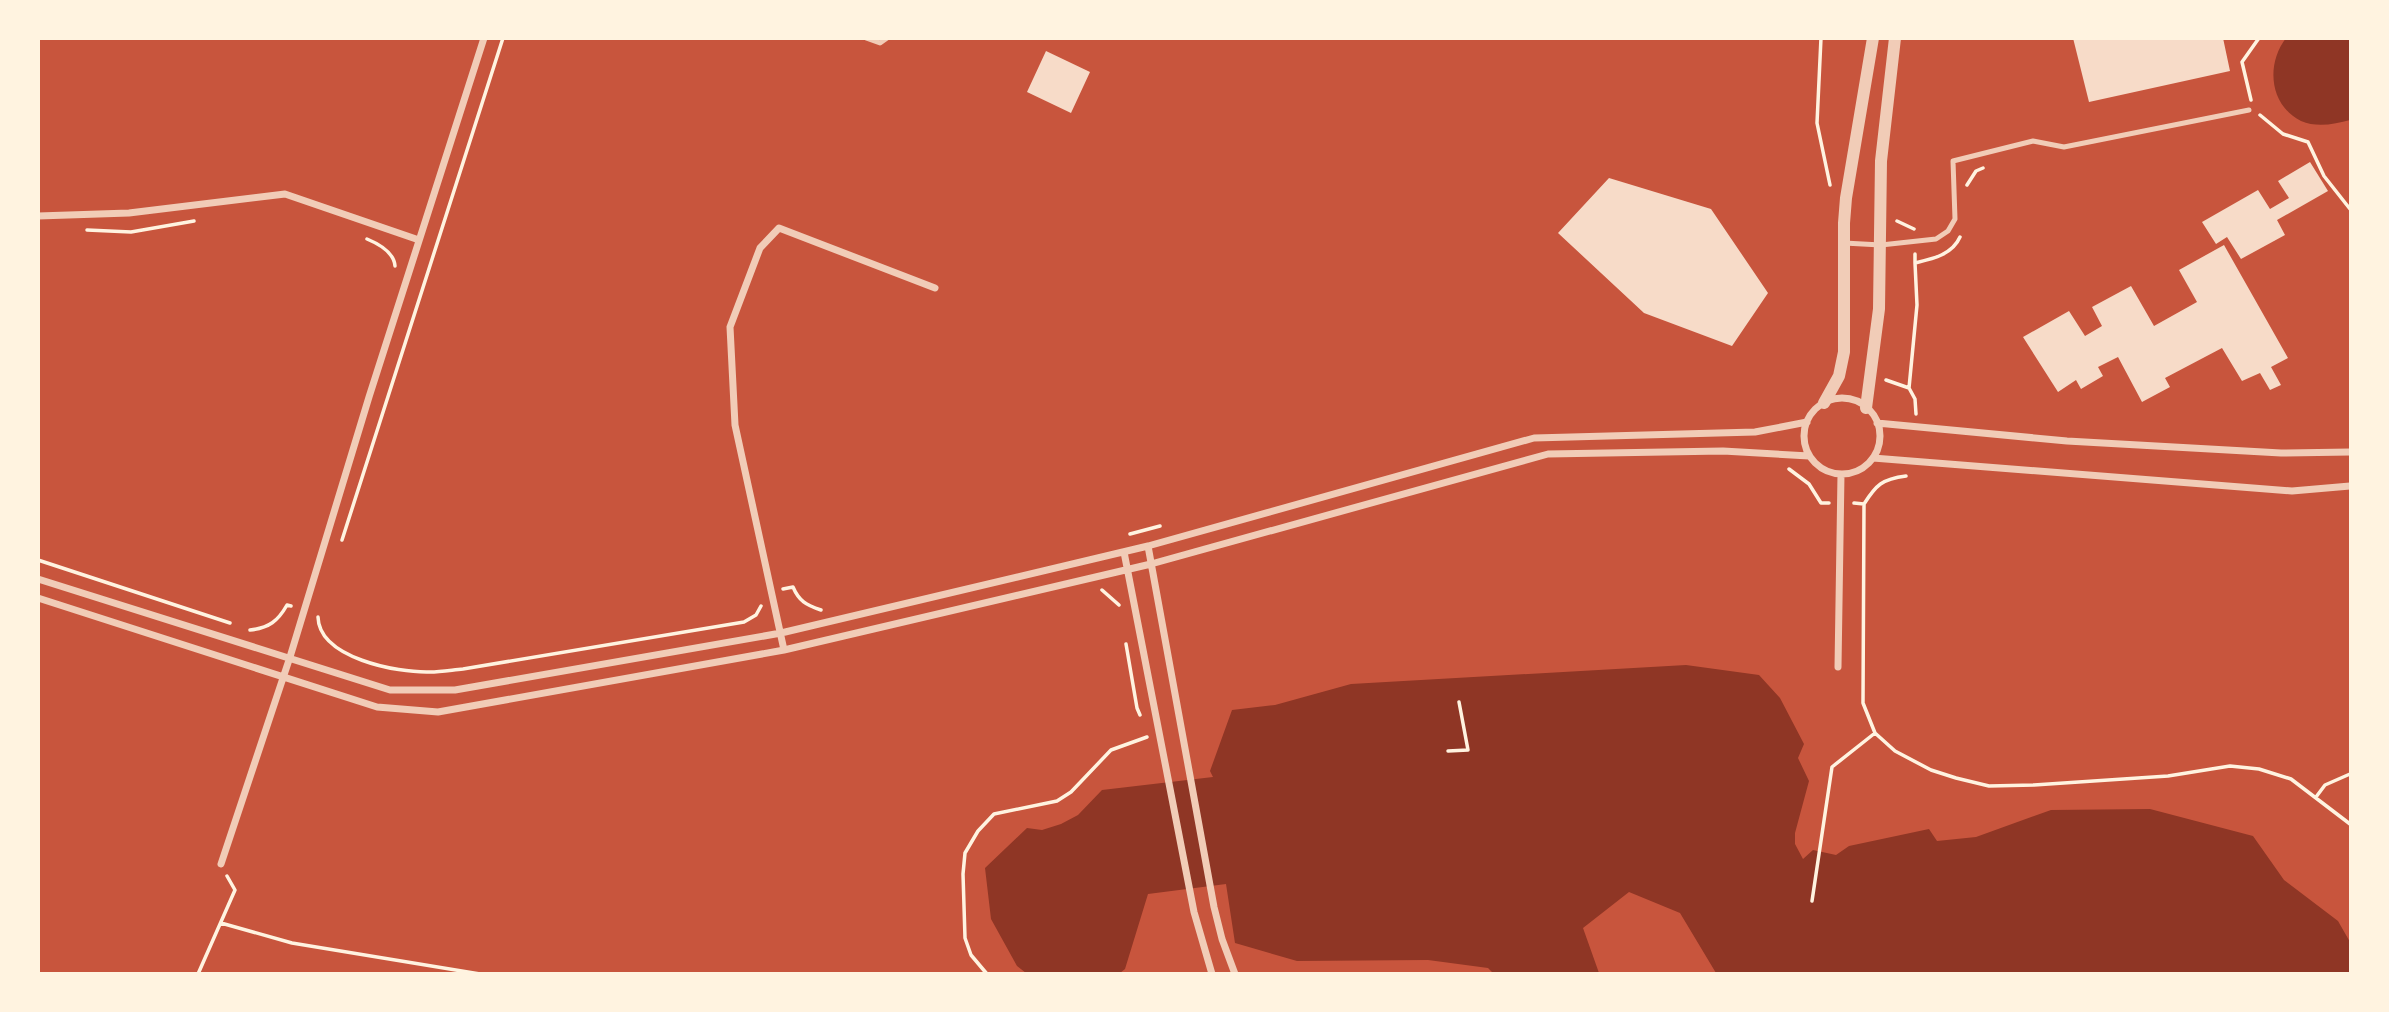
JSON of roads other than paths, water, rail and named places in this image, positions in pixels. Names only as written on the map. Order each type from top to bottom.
[{"type":"street","points":[[221,864],[290,657],[407,276],[484,38]]},
{"type":"street","points":[[1825,403],[1846,399],[1857,402],[1866,408],[1877,423],[1880,435],[1878,447],[1865,467],[1853,473],[1829,472],[1809,456],[1804,433],[1811,414],[1825,403],[1839,376],[1843,352],[1846,198],[1873,38]]},
{"type":"street","points":[[1866,408],[1878,309],[1881,161],[1895,38]]},
{"type":"street","points":[[38,216],[130,213],[285,194],[419,240]]},
{"type":"street","points":[[784,650],[735,425],[730,327],[760,248],[779,228],[935,288]]},
{"type":"street","points":[[38,579],[390,690],[455,690],[781,633],[1125,552],[1534,438],[1755,432],[1807,422]]},
{"type":"street","points":[[1877,423],[2067,441],[2281,453],[2350,452]]},
{"type":"street","points":[[38,598],[377,707],[438,712],[784,650],[1152,564],[1548,454],[1723,451],[1809,456]]},
{"type":"street","points":[[1873,457],[2292,491],[2350,486]]},
{"type":"street","points":[[1838,667],[1841,474]]},
{"type":"street","points":[[1148,546],[1214,907],[1235,974]]},
{"type":"street","points":[[1125,552],[1201,940],[1212,974]]},
{"type":"lane","points":[[866,38],[880,43],[887,38]]},
{"type":"lane","points":[[1844,243],[1881,244],[1936,239],[1948,231],[1955,219],[1953,160],[2033,141],[2064,147],[2249,110]]}]
